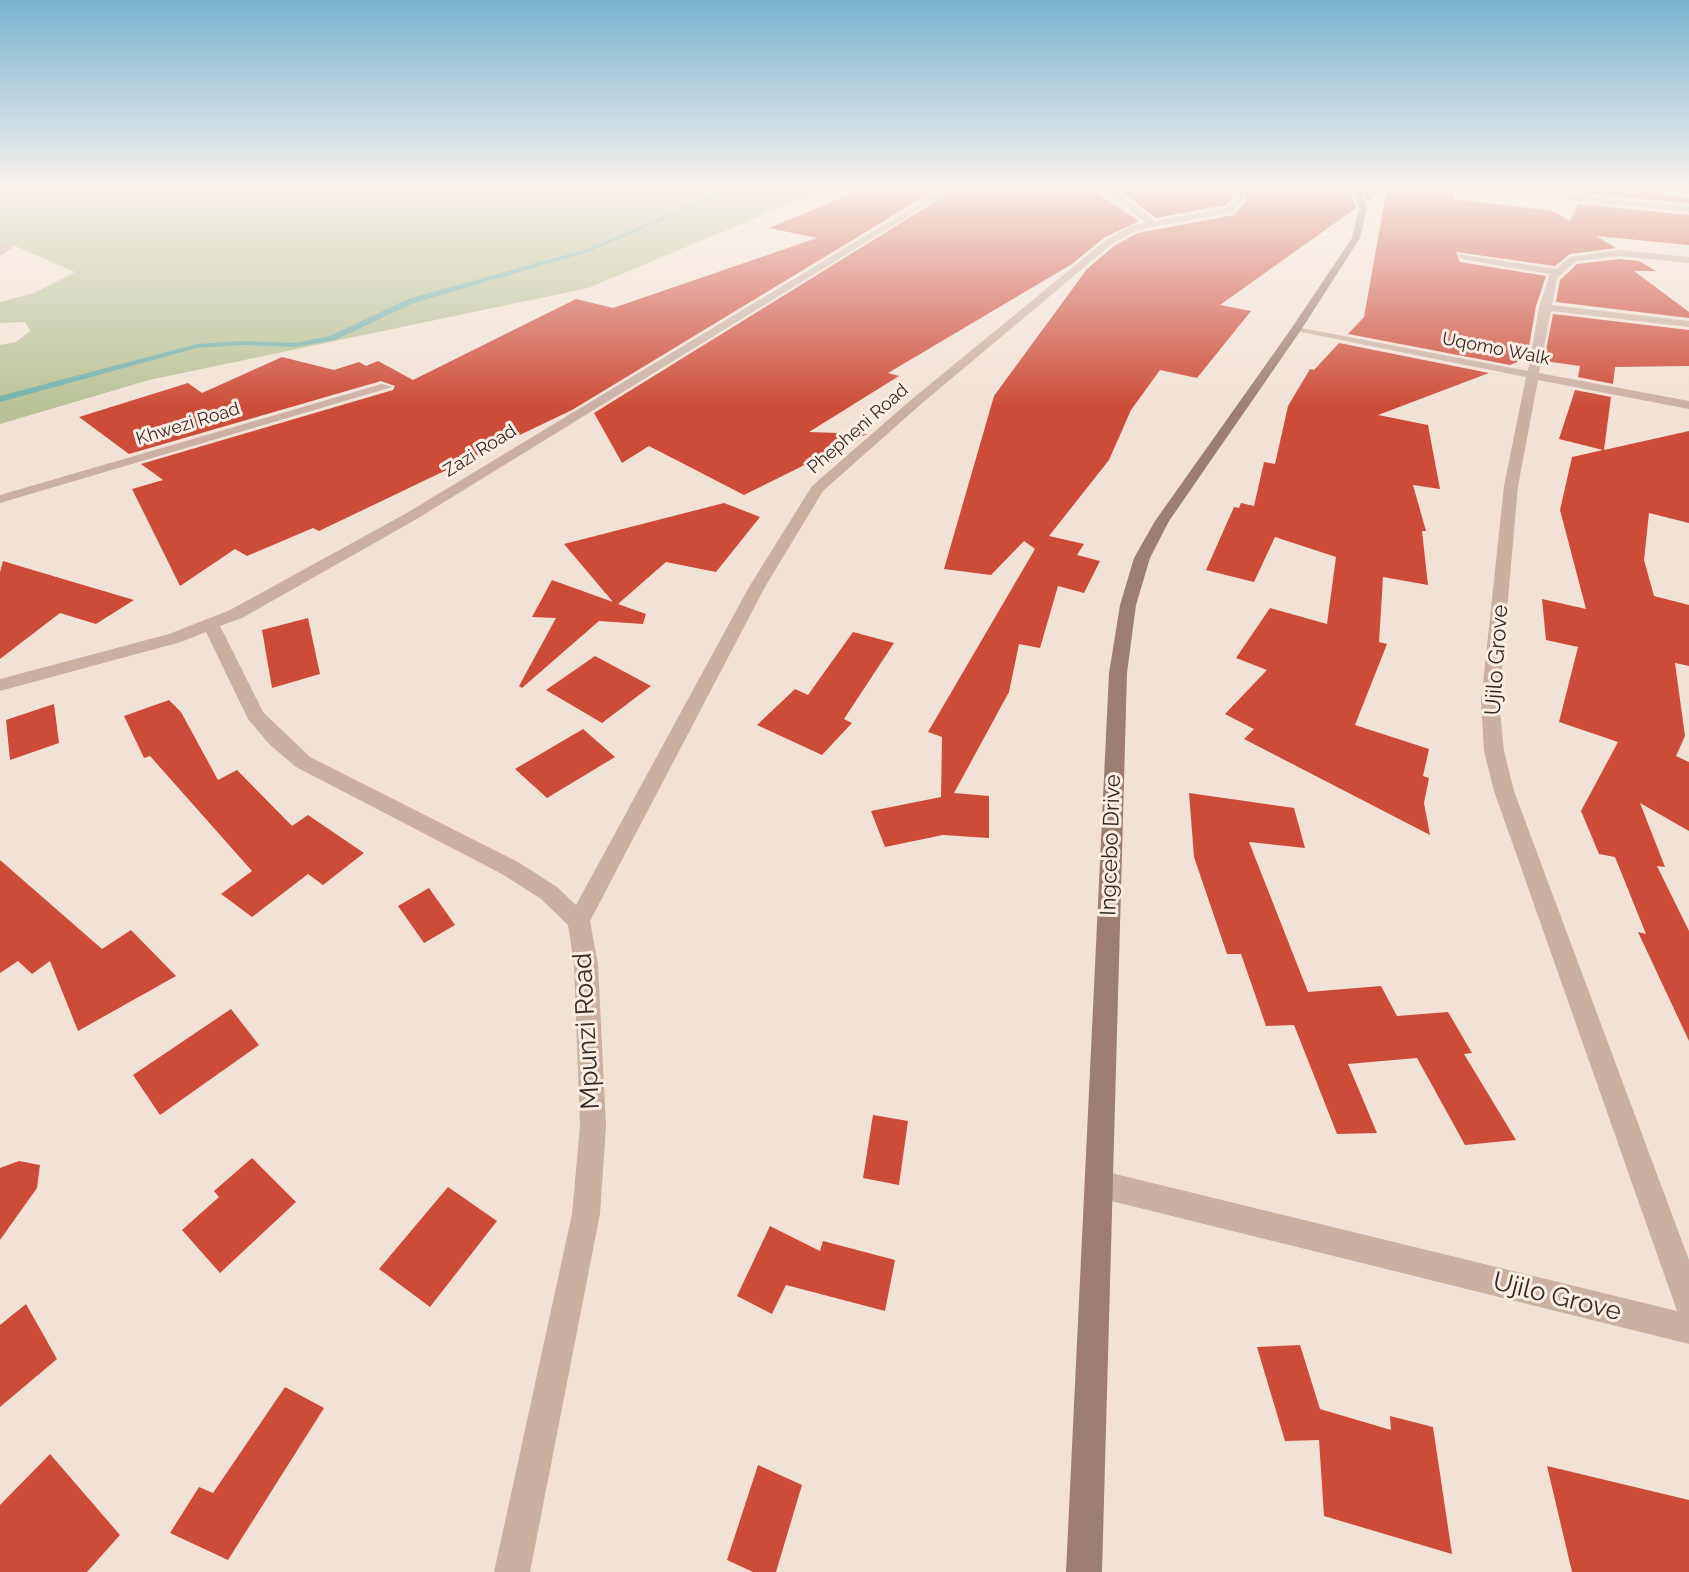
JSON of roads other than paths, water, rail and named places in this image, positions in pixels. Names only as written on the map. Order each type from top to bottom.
[{"type":"main road","name":"Ingcebo Drive","points":[[1084,1572],[1118,673],[1131,589],[1142,558],[1166,514],[1296,330],[1340,260]]},
{"type":"street","name":"Zazi Road","points":[[0,685],[104,659],[212,626],[410,517],[832,260]]},
{"type":"street","name":"Phepheni Road","points":[[579,921],[764,574],[817,489],[1087,260]]},
{"type":"street","points":[[1487,260],[1556,272],[1571,260]]},
{"type":"street","name":"Ujilo Grove","points":[[1556,272],[1544,307],[1510,501],[1490,702],[1494,751],[1504,791],[1574,977],[1689,1302]]},
{"type":"street","points":[[1544,307],[1689,324]]},
{"type":"street","name":"Uqomo Walk","points":[[1296,330],[1689,405]]},
{"type":"street","name":"Khwezi Road","points":[[0,499],[386,387]]},
{"type":"street","name":"Mpunzi Road","points":[[212,626],[255,715],[276,739],[303,762],[510,868],[549,893],[579,921],[586,964],[593,1126],[586,1214],[512,1572]]},
{"type":"street","name":"Ujilo Grove","points":[[1099,1184],[1689,1329]]},
{"type":"waterway","points":[[0,399],[197,346],[243,343],[295,345],[332,338],[411,301],[553,260]]}]
